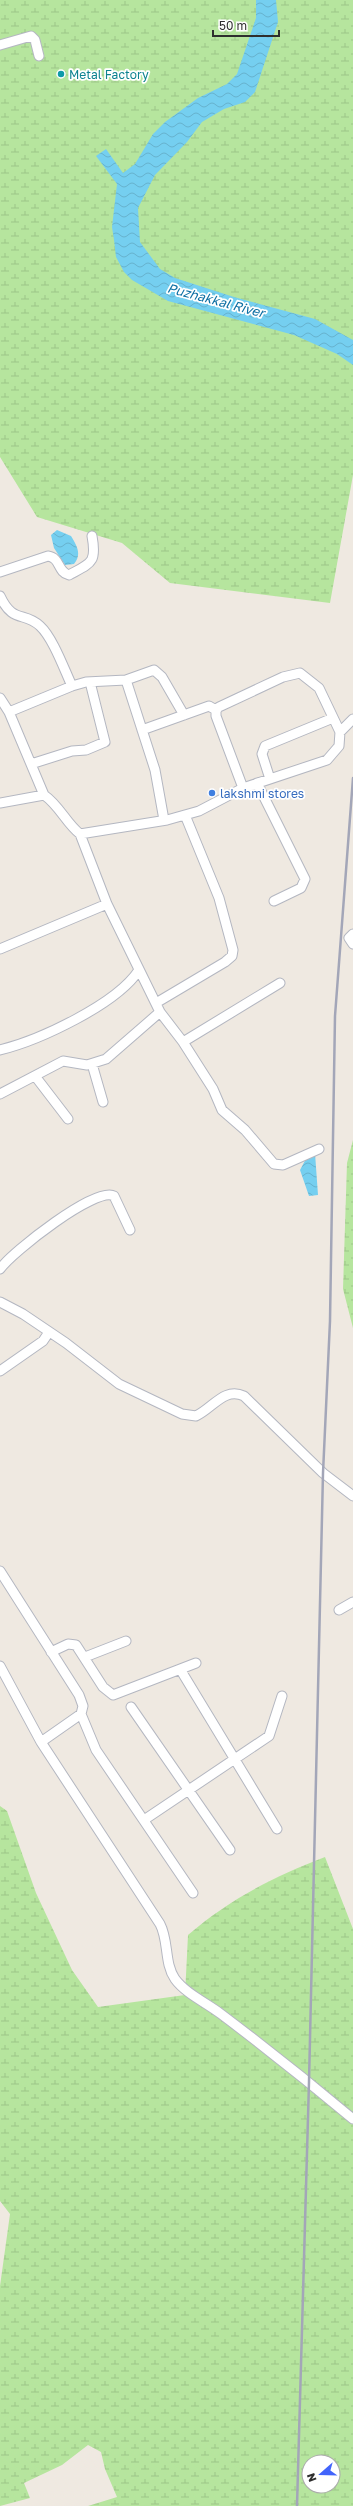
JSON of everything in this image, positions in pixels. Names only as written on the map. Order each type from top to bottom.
[{"type":"street","points":[[0,45],[31,36],[35,40],[39,56]]},
{"type":"street","points":[[0,572],[48,556],[54,557],[58,561],[62,571],[69,575],[92,561],[95,553],[92,536]]},
{"type":"street","points":[[0,596],[5,606],[14,616],[31,621],[40,627],[72,686]]},
{"type":"street","points":[[9,712],[72,686],[90,682],[126,680],[147,672],[158,672],[184,715]]},
{"type":"street","points":[[80,834],[164,820],[199,811],[244,788],[327,760],[339,746],[340,732],[319,688],[300,673],[276,680],[216,710]]},
{"type":"street","points":[[126,680],[155,770],[164,820]]},
{"type":"street","points":[[31,764],[72,751],[86,750],[104,744],[105,738],[90,682]]},
{"type":"street","points":[[0,698],[9,712],[44,795],[52,800],[73,828],[80,834],[107,904],[160,1012],[183,1042],[213,1090],[222,1110],[245,1130],[274,1164],[283,1165],[319,1149]]},
{"type":"street","points":[[142,730],[210,706],[216,710]]},
{"type":"street","points":[[216,710],[216,716],[244,788]]},
{"type":"street","points":[[270,779],[262,754],[265,746],[333,718]]},
{"type":"street","points":[[340,732],[353,719]]},
{"type":"street","points":[[257,783],[305,879],[301,888],[274,901]]},
{"type":"street","points":[[0,803],[44,795]]},
{"type":"street","points":[[156,1003],[224,962],[232,956],[233,950],[219,898],[185,815]]},
{"type":"street","points":[[0,949],[107,904]]},
{"type":"street","points":[[353,934],[349,938],[353,944]]},
{"type":"street","points":[[0,1050],[17,1045],[92,1009],[124,990],[139,970]]},
{"type":"street","points":[[183,1042],[280,983]]},
{"type":"street","points":[[0,1094],[62,1061],[92,1064],[106,1059],[160,1012]]},
{"type":"street","points":[[92,1064],[103,1102]]},
{"type":"street","points":[[35,1076],[68,1119]]},
{"type":"street","points":[[0,1269],[30,1239],[68,1214],[105,1195],[114,1196],[130,1230]]},
{"type":"street","points":[[0,1302],[23,1314],[85,1357],[119,1384],[182,1414],[196,1416],[226,1395],[236,1392],[244,1396],[323,1473],[353,1496]]},
{"type":"street","points":[[0,1371],[43,1341],[49,1332]]},
{"type":"street","points":[[0,1571],[79,1695],[83,1706],[81,1714],[96,1750],[193,1893]]},
{"type":"street","points":[[339,1610],[353,1602]]},
{"type":"street","points":[[85,1657],[126,1641]]},
{"type":"street","points":[[51,1652],[74,1644],[85,1657],[103,1687],[113,1695],[196,1663]]},
{"type":"street","points":[[0,1666],[41,1742],[165,1932],[168,1961],[174,1977],[180,1985],[310,2082],[353,2119]]},
{"type":"street","points":[[180,1670],[277,1830]]},
{"type":"street","points":[[144,1820],[269,1736],[282,1696]]},
{"type":"street","points":[[132,1707],[230,1850]]},
{"type":"street","points":[[41,1742],[81,1714]]},
{"type":"green space","points":[[0,0],[353,0],[353,475],[330,603],[170,583],[122,543],[37,517],[0,457]]},
{"type":"green space","points":[[353,1140],[353,1328],[343,1289],[347,1163]]},
{"type":"green space","points":[[0,1806],[7,1811],[36,1893],[72,1970],[98,2007],[185,1995],[188,1935],[220,1910],[253,1890],[325,1857],[353,1929],[353,2506],[88,2506],[117,2497],[105,2469],[101,2452],[88,2445],[62,2465],[24,2483],[30,2498],[0,2506],[0,2286],[10,2214],[0,2201]]},
{"type":"water","name":"Puzhakkal River","points":[[256,0],[276,0],[278,22],[255,92],[245,102],[224,109],[202,122],[187,142],[155,175],[138,208],[140,242],[160,269],[175,278],[234,297],[315,319],[353,340],[353,365],[337,354],[294,335],[168,301],[132,280],[124,272],[116,257],[112,227],[117,184],[96,156],[106,149],[123,173],[135,164],[153,134],[165,122],[198,98],[227,84],[237,74],[256,18]]},
{"type":"water","points":[[57,530],[71,536],[75,543],[78,550],[78,557],[74,564],[65,565],[54,548],[51,535]]},
{"type":"water","points":[[315,1153],[318,1195],[309,1196],[300,1170],[308,1155]]},
{"type":"railway","points":[[297,2506],[309,2082],[323,1473],[330,1321],[335,1016],[353,778]]},
{"type":"place","name":"Metal Factory","points":[[61,74]]},
{"type":"place","name":"lakshmi stores","points":[[212,793]]}]
